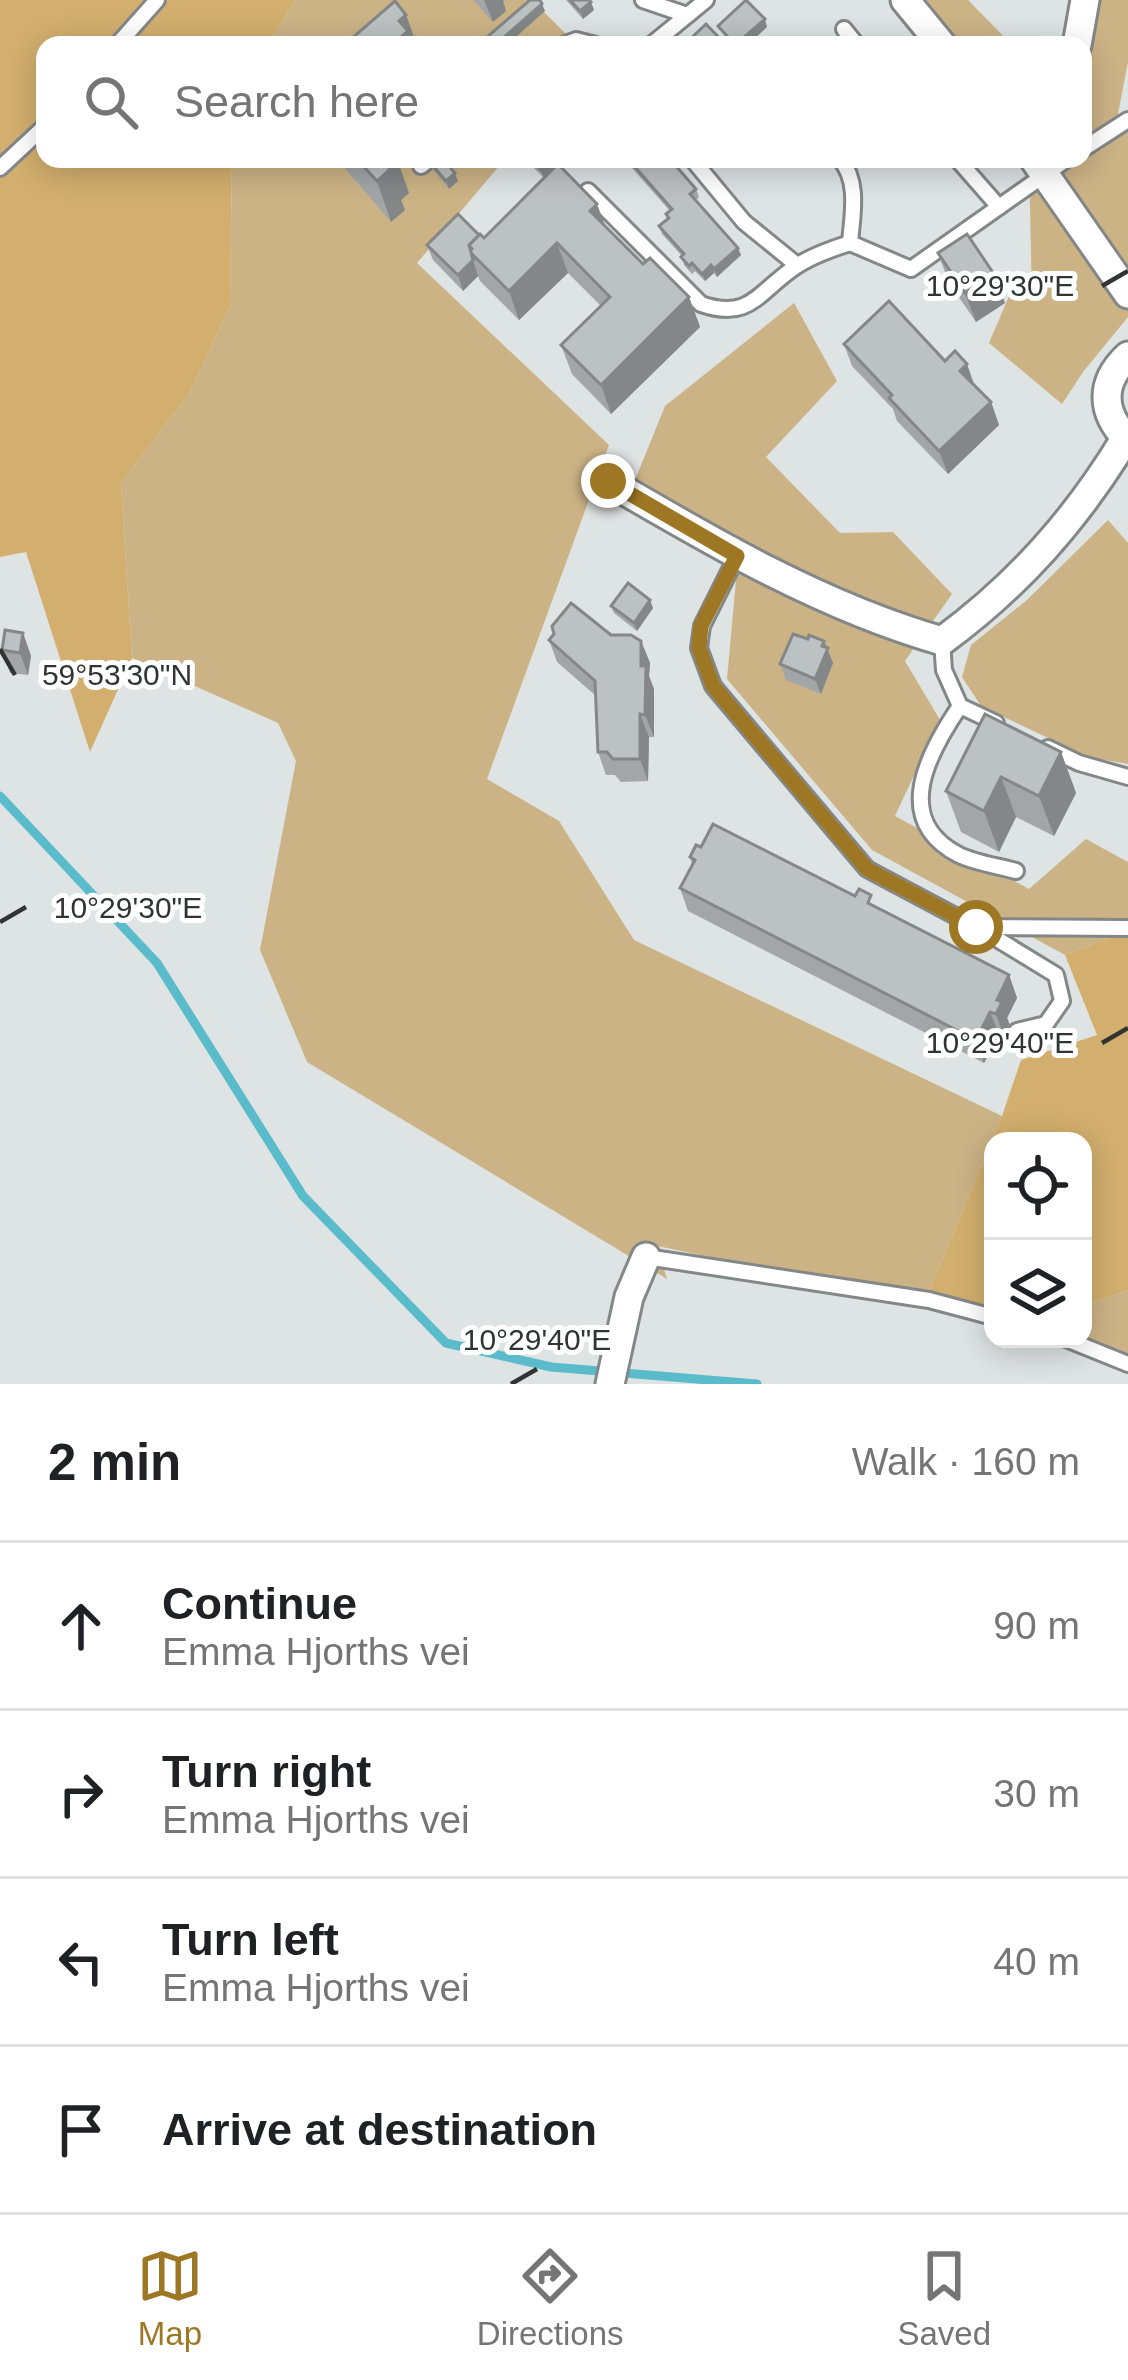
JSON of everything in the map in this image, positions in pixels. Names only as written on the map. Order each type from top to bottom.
[{"type":"street","points":[[905,0],[934,36]]},
{"type":"street","points":[[1079,36],[1085,0]]},
{"type":"street","points":[[1052,168],[1128,294]]},
{"type":"street","points":[[608,481],[737,556],[898,628],[942,641],[986,609],[1040,557],[1126,440],[1113,422],[1106,397],[1108,381],[1128,356]]},
{"type":"street","points":[[610,1384],[629,1297],[646,1257]]},
{"type":"lane","points":[[125,36],[157,0]]},
{"type":"lane","points":[[643,0],[687,15]]},
{"type":"lane","points":[[662,36],[706,0]]},
{"type":"lane","points":[[844,29],[850,36]]},
{"type":"lane","points":[[1092,143],[1128,120]]},
{"type":"lane","points":[[0,168],[36,134]]},
{"type":"lane","points":[[699,168],[744,222],[797,266]]},
{"type":"lane","points":[[847,168],[853,191],[850,243]]},
{"type":"lane","points":[[965,168],[999,207]]},
{"type":"lane","points":[[588,190],[700,304],[724,312],[746,306],[797,266],[850,243],[911,269],[999,207],[1043,168]]},
{"type":"lane","points":[[737,556],[701,626],[699,648],[713,686],[867,869],[1056,975],[1062,1001],[1046,1024],[1017,1031]]},
{"type":"lane","points":[[942,641],[944,670],[960,706],[1020,734]]},
{"type":"lane","points":[[960,706],[937,740],[920,788],[921,816],[937,838],[960,856],[1016,871]]},
{"type":"lane","points":[[1040,744],[1079,763],[1128,777]]},
{"type":"lane","points":[[976,927],[1128,928]]},
{"type":"lane","points":[[646,1257],[929,1300],[984,1315]]},
{"type":"lane","points":[[1088,1348],[1128,1364]]},
{"type":"shaded area","points":[[0,0],[295,0],[273,36],[36,36],[36,168],[232,168],[230,306],[189,394],[121,483],[132,658],[90,752],[26,552],[0,557]]},
{"type":"shaded area","points":[[295,0],[532,0],[568,36],[273,36]]},
{"type":"shaded area","points":[[908,0],[968,0],[1003,36],[941,36]]},
{"type":"shaded area","points":[[1077,0],[1128,0],[1128,62],[1118,114],[1128,129],[1128,317],[1062,404],[989,343],[1012,289],[1032,301],[1029,168],[1092,168],[1092,36],[1063,36]]},
{"type":"shaded area","points":[[232,168],[497,168],[417,263],[609,445],[487,779],[559,821],[634,940],[1002,1116],[995,1132],[984,1132],[984,1159],[925,1301],[657,1246],[667,1279],[307,1062],[260,950],[296,761],[278,723],[132,658],[121,483],[189,394],[230,306]]},
{"type":"shaded area","points":[[794,303],[837,381],[766,457],[840,533],[893,532],[952,594],[905,661],[940,720],[895,816],[1029,889],[1086,839],[1128,862],[1128,930],[1065,955],[872,850],[727,679],[739,548],[635,480],[665,406]]},
{"type":"shaded area","points":[[1108,520],[1128,543],[1128,764],[1088,757],[981,706],[962,677],[971,645],[1027,600]]},
{"type":"shaded area","points":[[1128,930],[1128,1290],[1092,1303],[1092,1132],[995,1132],[1021,1060],[1097,1035],[1065,955]]},
{"type":"shaded area","points":[[984,1159],[984,1312],[925,1301]]},
{"type":"shaded area","points":[[1128,1290],[1128,1357],[1092,1343],[1092,1303]]},
{"type":"building","points":[[530,0],[540,0],[542,4],[505,36],[488,36]]},
{"type":"building","points":[[570,0],[589,0],[591,2],[580,11]]},
{"type":"building","points":[[746,0],[765,19],[745,36],[727,36],[718,26]]},
{"type":"building","points":[[395,1],[406,15],[399,21],[408,31],[402,36],[354,36]]},
{"type":"building","points":[[706,24],[717,36],[693,36]]},
{"type":"building","points":[[365,168],[390,169],[377,181]]},
{"type":"building","points":[[435,168],[451,168],[455,173],[446,181]]},
{"type":"building","points":[[554,168],[562,168],[597,204],[590,211],[643,264],[650,258],[689,297],[601,385],[561,345],[610,297],[557,243],[509,291],[469,251],[480,234],[484,238]]},
{"type":"building","points":[[636,168],[678,168],[696,189],[690,194],[738,248],[702,274],[692,263],[689,266],[659,226],[672,209]]},
{"type":"building","points":[[458,214],[479,235],[469,245],[473,260],[458,275],[427,245]]},
{"type":"building","points":[[967,234],[994,274],[965,293],[938,253]]},
{"type":"building","points":[[889,301],[945,361],[955,351],[967,364],[960,371],[991,402],[939,451],[844,344]]},
{"type":"building","points":[[628,583],[650,600],[634,623],[611,606]]},
{"type":"building","points":[[571,603],[611,635],[631,635],[641,641],[641,666],[646,666],[640,759],[613,759],[607,752],[598,752],[595,681],[549,640],[554,634],[552,626]]},
{"type":"building","points":[[5,630],[23,633],[20,653],[2,650]]},
{"type":"building","points":[[793,634],[824,641],[822,646],[828,648],[815,679],[780,664]]},
{"type":"building","points":[[985,714],[1061,752],[1039,796],[1001,777],[984,811],[946,791]]},
{"type":"building","points":[[713,824],[855,896],[859,889],[871,895],[868,903],[1009,975],[996,1014],[990,1012],[976,1040],[680,888],[695,860],[690,857],[696,845],[701,847]]},
{"type":"waterway","points":[[0,796],[157,963],[303,1196],[446,1343],[551,1367],[757,1384]]},
{"type":"route","points":[[608,481],[737,556],[701,626],[699,648],[713,686],[867,869],[976,927]]}]
